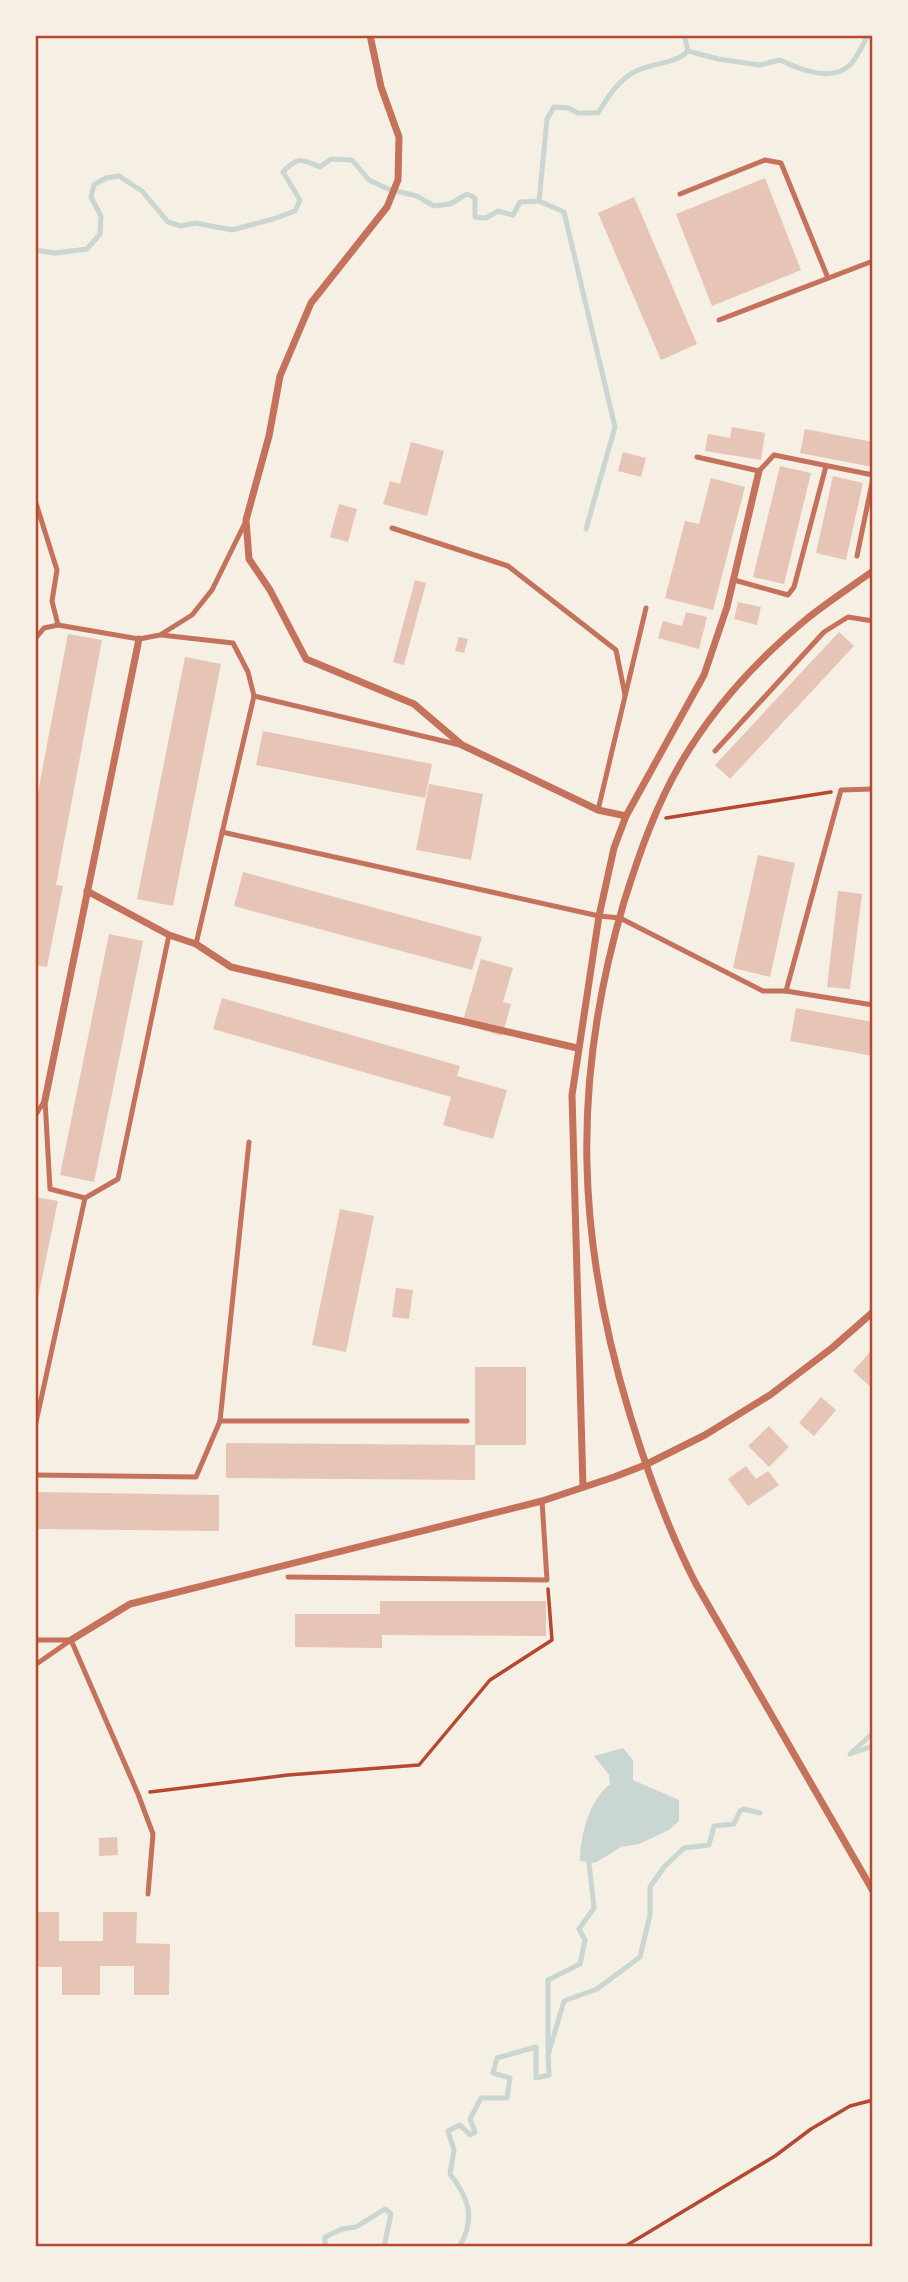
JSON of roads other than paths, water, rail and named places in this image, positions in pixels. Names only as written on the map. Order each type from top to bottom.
[{"type":"street","points":[[370,35],[382,87],[399,137],[398,180],[387,207],[311,303],[280,376],[269,436],[246,520],[249,559],[270,590],[306,659],[414,704],[462,745],[598,810],[625,816]]},
{"type":"street","points":[[583,1487],[572,1094],[599,916],[614,848],[625,816],[704,675],[734,580],[759,471]]},
{"type":"street","points":[[873,570],[790,634],[727,698],[683,759],[653,820],[620,918],[601,990],[585,1123],[586,1171],[599,1291],[621,1384],[645,1465],[676,1544],[696,1584],[873,1891]]},
{"type":"street","points":[[45,1100],[139,639]]},
{"type":"street","points":[[88,891],[169,935],[196,944],[231,967],[577,1048]]},
{"type":"street","points":[[71,1640],[130,1604],[542,1501],[645,1465],[705,1435],[770,1395],[832,1348],[873,1312]]},
{"type":"lane","points":[[680,194],[765,160],[781,163],[828,278]]},
{"type":"lane","points":[[719,320],[873,261]]},
{"type":"lane","points":[[697,457],[759,471],[774,456],[873,477],[857,556]]},
{"type":"lane","points":[[734,580],[788,595],[794,587],[826,466]]},
{"type":"lane","points":[[35,500],[57,570],[52,601],[58,625]]},
{"type":"lane","points":[[160,635],[192,615],[212,590],[246,520]]},
{"type":"lane","points":[[392,528],[508,566],[616,650],[625,695]]},
{"type":"lane","points":[[598,810],[646,608]]},
{"type":"lane","points":[[715,751],[824,632],[848,617],[873,621]]},
{"type":"lane","points":[[35,639],[44,628],[58,625],[139,639],[160,635],[233,643],[248,672],[254,696],[196,944]]},
{"type":"lane","points":[[254,696],[462,745]]},
{"type":"lane","points":[[786,991],[841,790],[873,789]]},
{"type":"lane","points":[[222,832],[599,916],[620,918],[763,991],[786,991],[873,1004]]},
{"type":"lane","points":[[45,1100],[50,1189],[85,1198],[118,1180],[169,935]]},
{"type":"lane","points":[[35,1116],[45,1100]]},
{"type":"lane","points":[[35,1475],[196,1477],[220,1421],[249,1142]]},
{"type":"lane","points":[[35,1427],[85,1198]]},
{"type":"lane","points":[[220,1421],[467,1421]]},
{"type":"lane","points":[[288,1577],[547,1580],[542,1501]]},
{"type":"lane","points":[[35,1640],[71,1640]]},
{"type":"lane","points":[[35,1665],[71,1640]]},
{"type":"lane","points":[[71,1640],[153,1834],[148,1894]]},
{"type":"waterway","points":[[684,35],[688,51]]},
{"type":"waterway","points":[[688,51],[718,59],[760,65],[780,60],[825,74],[834,73],[850,65],[868,35]]},
{"type":"waterway","points":[[35,250],[55,253],[87,249],[100,234],[101,216],[91,197],[94,185],[106,178],[119,176],[142,191],[168,222],[181,226],[195,223],[232,230],[273,219],[295,211],[300,200],[283,172],[292,163],[300,160],[320,167],[331,159],[352,160],[369,180],[388,189],[417,196],[434,206],[450,204],[467,194],[475,198],[475,217],[486,218],[498,211],[513,215],[520,202],[539,201],[547,119],[554,107],[568,108],[578,113],[598,113],[624,79],[642,68],[670,61],[688,51]]},
{"type":"waterway","points":[[539,201],[564,212],[615,427],[586,529]]},
{"type":"waterway","points":[[873,1733],[850,1754],[873,1746]]},
{"type":"waterway","points":[[459,2247],[469,2218],[466,2200],[450,2174],[454,2150],[448,2131],[460,2125],[470,2135],[475,2132],[470,2119],[481,2098],[507,2098],[510,2078],[493,2073],[497,2058],[536,2047],[536,2078],[549,2075],[548,2055],[564,2001],[597,1989],[640,1957],[650,1915],[650,1887],[664,1867],[684,1848],[709,1845],[714,1826],[734,1824],[740,1811],[744,1809],[760,1813]]},
{"type":"waterway","points":[[548,2049],[548,1980],[580,1964],[585,1940],[579,1929],[594,1908],[589,1863]]},
{"type":"waterway","points":[[325,2247],[325,2237],[342,2229],[356,2227],[385,2209],[391,2214],[384,2247]]}]
